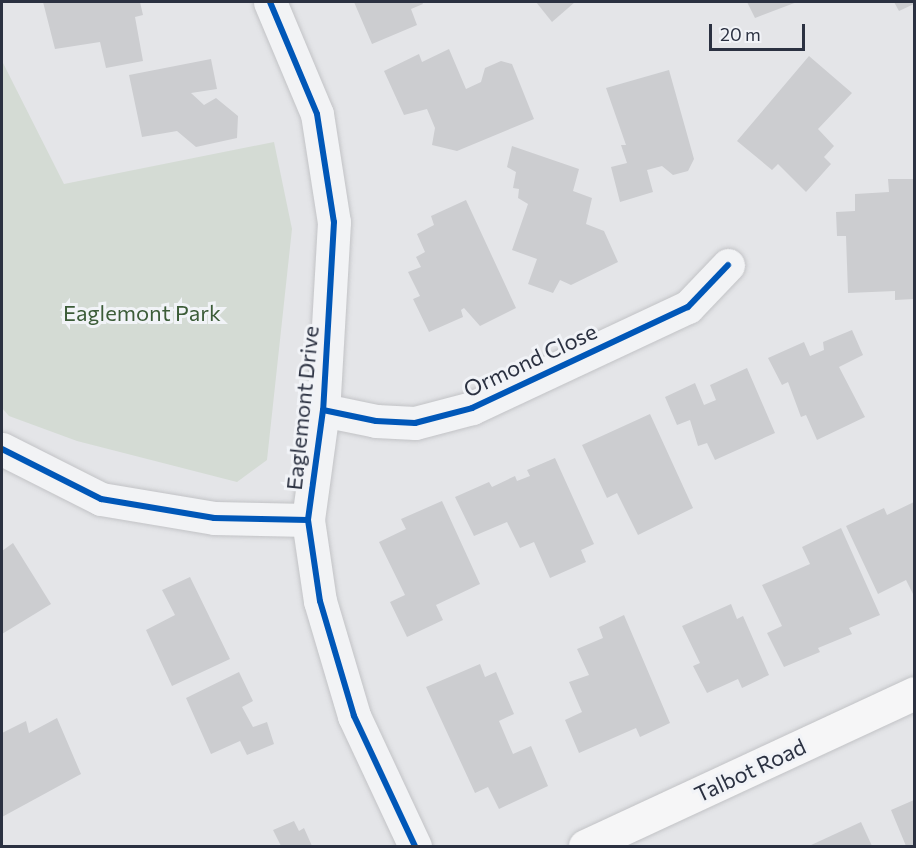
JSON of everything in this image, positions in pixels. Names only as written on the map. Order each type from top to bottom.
[{"type":"main road","name":"Talbot Road","points":[[585,846],[915,693]]},
{"type":"street","name":"Eaglemont Drive","points":[[270,2],[317,114],[329,170],[334,222],[323,410],[309,520],[320,601],[334,659],[354,716],[415,846]]},
{"type":"street","name":"Ormond Close","points":[[323,410],[415,423],[472,408],[688,307],[728,265]]},
{"type":"street","points":[[2,449],[101,499],[214,518],[309,520]]},
{"type":"green space","name":"Eaglemont Park","points":[[2,61],[64,184],[274,142],[292,229],[267,460],[237,482],[77,441],[9,416],[2,408]]},
{"type":"building","points":[[43,2],[140,2],[143,15],[135,17],[143,61],[106,68],[100,42],[55,49]]},
{"type":"building","points":[[354,2],[422,2],[423,4],[411,9],[417,25],[372,44]]},
{"type":"building","points":[[536,2],[575,2],[552,22]]},
{"type":"building","points":[[747,2],[797,2],[755,18]]},
{"type":"building","points":[[894,2],[914,2],[914,4],[899,11]]},
{"type":"building","points":[[449,49],[466,89],[481,82],[485,68],[501,61],[512,64],[534,119],[457,151],[432,145],[435,128],[427,109],[404,115],[384,71],[419,54],[422,62]]},
{"type":"building","points":[[809,56],[852,93],[818,129],[834,146],[824,157],[831,164],[806,192],[778,164],[772,170],[737,141]]},
{"type":"building","points":[[211,59],[217,89],[191,93],[204,105],[216,98],[238,116],[237,138],[196,147],[177,131],[142,137],[129,75]]},
{"type":"building","points":[[669,70],[694,159],[688,171],[673,175],[662,166],[647,170],[653,192],[620,202],[611,167],[627,163],[621,145],[626,145],[606,88]]},
{"type":"building","points":[[512,146],[579,169],[573,191],[592,198],[586,224],[604,231],[618,262],[571,285],[560,280],[553,293],[528,284],[537,259],[512,250],[528,204],[518,198],[519,189],[513,188],[516,172],[507,167]]},
{"type":"building","points":[[888,179],[914,179],[914,299],[895,300],[895,291],[848,293],[846,236],[837,236],[836,212],[855,211],[855,194],[889,192]]},
{"type":"building","points":[[466,200],[516,308],[480,326],[464,308],[461,310],[463,317],[429,332],[413,299],[420,296],[408,272],[421,267],[416,257],[425,252],[417,234],[434,225],[431,216]]},
{"type":"building","points":[[852,330],[863,355],[839,367],[865,417],[817,440],[806,415],[801,417],[788,382],[782,385],[768,358],[804,342],[810,356],[824,350],[823,342]]},
{"type":"building","points":[[747,368],[775,433],[715,460],[707,443],[698,446],[690,420],[677,425],[665,397],[695,383],[704,405],[716,400],[710,385]]},
{"type":"building","points":[[650,414],[693,508],[638,535],[617,493],[607,498],[582,445]]},
{"type":"building","points":[[555,458],[594,544],[581,550],[586,562],[550,578],[534,542],[520,548],[507,522],[474,536],[455,497],[489,482],[492,487],[515,476],[517,481],[530,476],[527,470]]},
{"type":"building","points":[[442,501],[480,584],[436,605],[443,620],[407,637],[390,602],[405,595],[379,542],[406,529],[401,519]]},
{"type":"building","points":[[914,502],[914,596],[906,580],[878,594],[846,526],[884,508],[887,515]]},
{"type":"building","points":[[841,528],[880,615],[849,628],[852,634],[818,648],[820,652],[784,667],[767,633],[782,626],[762,585],[810,564],[802,547]]},
{"type":"building","points":[[13,543],[51,604],[2,634],[2,551]]},
{"type":"building","points":[[190,577],[230,659],[172,686],[146,630],[175,615],[162,590]]},
{"type":"building","points":[[731,604],[737,619],[743,616],[769,675],[742,688],[738,679],[707,693],[693,666],[700,663],[682,626]]},
{"type":"building","points":[[624,615],[670,723],[640,737],[636,728],[579,753],[565,720],[582,712],[569,682],[589,675],[577,649],[603,638],[599,627]]},
{"type":"building","points":[[480,664],[485,677],[496,672],[514,714],[499,721],[513,754],[531,746],[548,786],[499,809],[488,787],[475,793],[426,687]]},
{"type":"building","points":[[239,672],[253,701],[242,707],[253,727],[267,722],[274,744],[247,755],[240,741],[211,754],[186,698]]},
{"type":"building","points":[[57,718],[81,774],[2,817],[2,733],[26,721],[29,733]]},
{"type":"building","points":[[914,800],[914,846],[906,846],[891,810]]},
{"type":"building","points":[[294,821],[299,831],[304,828],[312,846],[281,846],[273,830]]},
{"type":"building","points":[[861,822],[872,846],[809,846]]},
{"type":"cycle path","points":[[270,2],[317,114],[334,222],[323,410],[308,520],[320,601],[354,716],[415,846]]},
{"type":"cycle path","points":[[323,410],[376,421],[415,423],[472,408],[688,307],[728,265]]},
{"type":"cycle path","points":[[2,449],[101,499],[214,518],[308,520]]}]
